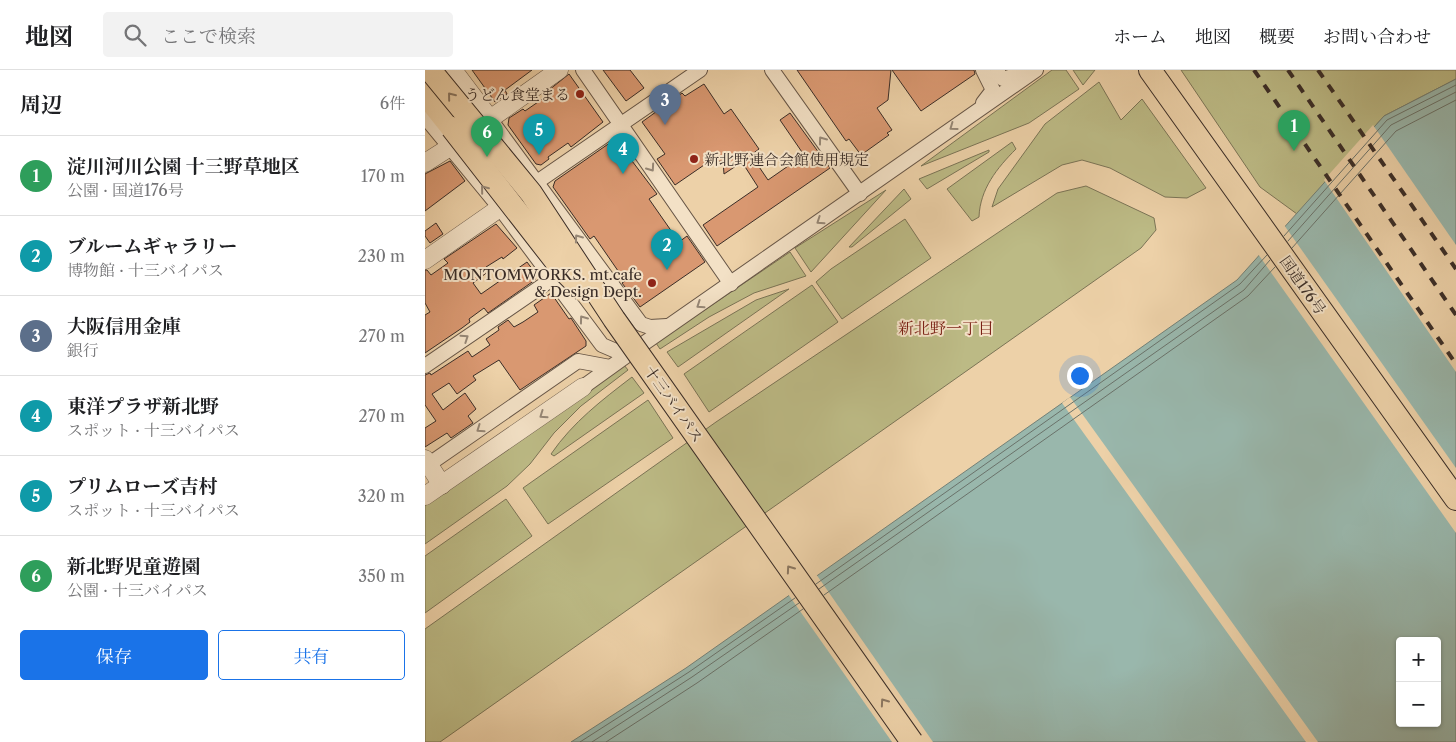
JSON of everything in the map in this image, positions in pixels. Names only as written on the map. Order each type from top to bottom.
[{"type":"highway","name":"十三バイパス","points":[[430,70],[531,193],[614,319],[912,742]]},
{"type":"highway","name":"国道176号","points":[[1150,70],[1456,499]]},
{"type":"highway","points":[[425,94],[451,137],[561,268],[614,319]]},
{"type":"street","points":[[453,70],[641,324],[649,328],[670,325]]},
{"type":"street","points":[[490,119],[559,70]]},
{"type":"street","points":[[583,70],[731,284]]},
{"type":"street","points":[[425,260],[700,70]]},
{"type":"street","points":[[772,70],[861,194]]},
{"type":"street","points":[[990,71],[1003,80],[1008,80],[1027,70]]},
{"type":"street","points":[[425,496],[583,387],[633,350],[861,194],[978,109],[1036,70]]},
{"type":"street","points":[[978,109],[993,90],[990,71]]},
{"type":"street","points":[[425,117],[451,137],[500,208],[602,345],[617,351],[633,350]]},
{"type":"street","points":[[425,163],[451,137]]},
{"type":"street","points":[[425,366],[590,254]]},
{"type":"street","points":[[442,485],[426,464],[578,361],[610,367]]},
{"type":"shaded area","points":[[1052,70],[1066,70],[1079,89],[1029,123],[921,166]]},
{"type":"shaded area","points":[[1073,70],[1095,70],[1083,85]]},
{"type":"shaded area","points":[[1181,70],[1456,70],[1456,79],[1384,116],[1297,214],[1260,187]]},
{"type":"shaded area","points":[[1099,82],[1121,120],[1142,99],[1206,188],[1187,198],[1165,197],[1110,168],[1082,160],[1062,165],[992,207],[998,189],[1045,124]]},
{"type":"shaded area","points":[[1012,142],[1016,149],[996,171],[986,188],[979,217],[972,221],[947,189]]},
{"type":"shaded area","points":[[989,150],[989,152],[927,189],[919,179]]},
{"type":"shaded area","points":[[1086,186],[1154,218],[1156,230],[1141,248],[440,742],[425,742],[425,629],[716,422],[1057,193]]},
{"type":"shaded area","points":[[904,189],[911,199],[852,247],[849,247]]},
{"type":"shaded area","points":[[886,190],[811,272],[795,248]]},
{"type":"shaded area","points":[[905,219],[931,258],[842,319],[816,282],[831,269]]},
{"type":"shaded area","points":[[790,252],[806,276],[754,293],[709,317],[660,349],[656,343]]},
{"type":"shaded area","points":[[812,285],[838,322],[709,412],[684,374]]},
{"type":"shaded area","points":[[789,289],[678,367],[667,352],[756,300]]},
{"type":"shaded area","points":[[624,365],[628,370],[581,406],[554,433],[530,464],[507,486],[425,544],[425,505]]},
{"type":"shaded area","points":[[632,377],[644,393],[554,456],[551,454],[578,422]]},
{"type":"shaded area","points":[[648,400],[673,438],[548,524],[523,488]]},
{"type":"shaded area","points":[[506,499],[532,536],[425,613],[425,556]]},
{"type":"water","points":[[1456,79],[1456,742],[571,742],[686,668],[1237,280],[1384,116]]},
{"type":"pier","points":[[1373,125],[1456,245],[1456,372],[1324,180]]},
{"type":"pier","points":[[1284,225],[1456,468],[1456,533],[1258,254]]},
{"type":"pier","points":[[1070,397],[1318,742],[1306,742],[1062,403]]},
{"type":"pier","points":[[816,574],[933,742],[892,742],[788,594]]},
{"type":"building","points":[[472,70],[532,70],[505,90],[507,94],[495,102]]},
{"type":"building","points":[[603,70],[630,70],[644,88],[626,101]]},
{"type":"building","points":[[797,70],[891,70],[888,100],[877,108],[892,130],[887,133],[889,135],[861,155],[849,139],[846,141]]},
{"type":"building","points":[[892,70],[974,70],[975,74],[921,111]]},
{"type":"building","points":[[569,74],[603,122],[571,147],[568,143],[548,157],[549,159],[541,165],[536,164],[508,125],[509,118],[523,109],[525,111],[551,93],[549,90]]},
{"type":"building","points":[[704,84],[724,114],[731,109],[759,149],[751,155],[768,180],[804,155],[780,120],[790,113],[830,168],[717,246],[703,225],[758,187],[742,162],[724,174],[723,161],[707,163],[675,185],[657,159],[665,154],[642,122],[682,93],[685,96]]},
{"type":"building","points":[[614,140],[620,141],[628,151],[626,153],[657,194],[649,199],[679,242],[687,236],[705,262],[640,307],[622,283],[625,281],[594,236],[590,239],[553,187],[555,181]]},
{"type":"building","points":[[450,161],[465,181],[425,211],[425,174]]},
{"type":"building","points":[[436,223],[443,234],[430,243],[425,236],[425,231]]},
{"type":"building","points":[[496,224],[517,248],[503,259],[502,257],[486,267],[489,271],[473,283],[481,294],[527,262],[536,274],[535,280],[488,313],[484,308],[469,319],[470,322],[425,353],[425,315],[430,312],[425,303],[425,270],[431,275],[448,263],[444,259]]},
{"type":"building","points":[[551,293],[569,319],[571,318],[586,341],[586,346],[520,390],[499,360],[473,376],[476,380],[457,394],[449,383],[432,394],[443,410],[465,393],[476,409],[468,416],[473,423],[451,438],[447,433],[425,447],[425,428],[436,421],[425,405],[425,375],[430,373],[431,375],[468,351],[472,357],[490,345],[486,339],[499,330],[498,327],[508,320],[514,327],[523,322],[538,312],[534,305]]},
{"type":"railway","points":[[1254,70],[1456,364]]},
{"type":"railway","points":[[1288,70],[1456,315]]},
{"type":"railway","points":[[1318,70],[1456,269]]},
{"type":"place","name":"うどん食堂まる","points":[[580,94]]},
{"type":"place","name":"大阪信用金庫","points":[[665,125]]},
{"type":"place","name":"淀川河川公園 十三野草地区","points":[[1294,151]]},
{"type":"place","name":"プリムローズ吉村","points":[[539,155]]},
{"type":"place","name":"新北野児童遊園","points":[[487,157]]},
{"type":"place","name":"新北野連合会館使用規定","points":[[694,159]]},
{"type":"place","name":"東洋プラザ新北野","points":[[623,174]]},
{"type":"place","name":"ブルームギャラリー","points":[[667,270]]},
{"type":"place","name":"MONTOMWORKS. mt.cafe & Design Dept.","points":[[652,283]]},
{"type":"district","name":"新北野一丁目","points":[[946,328]]}]
